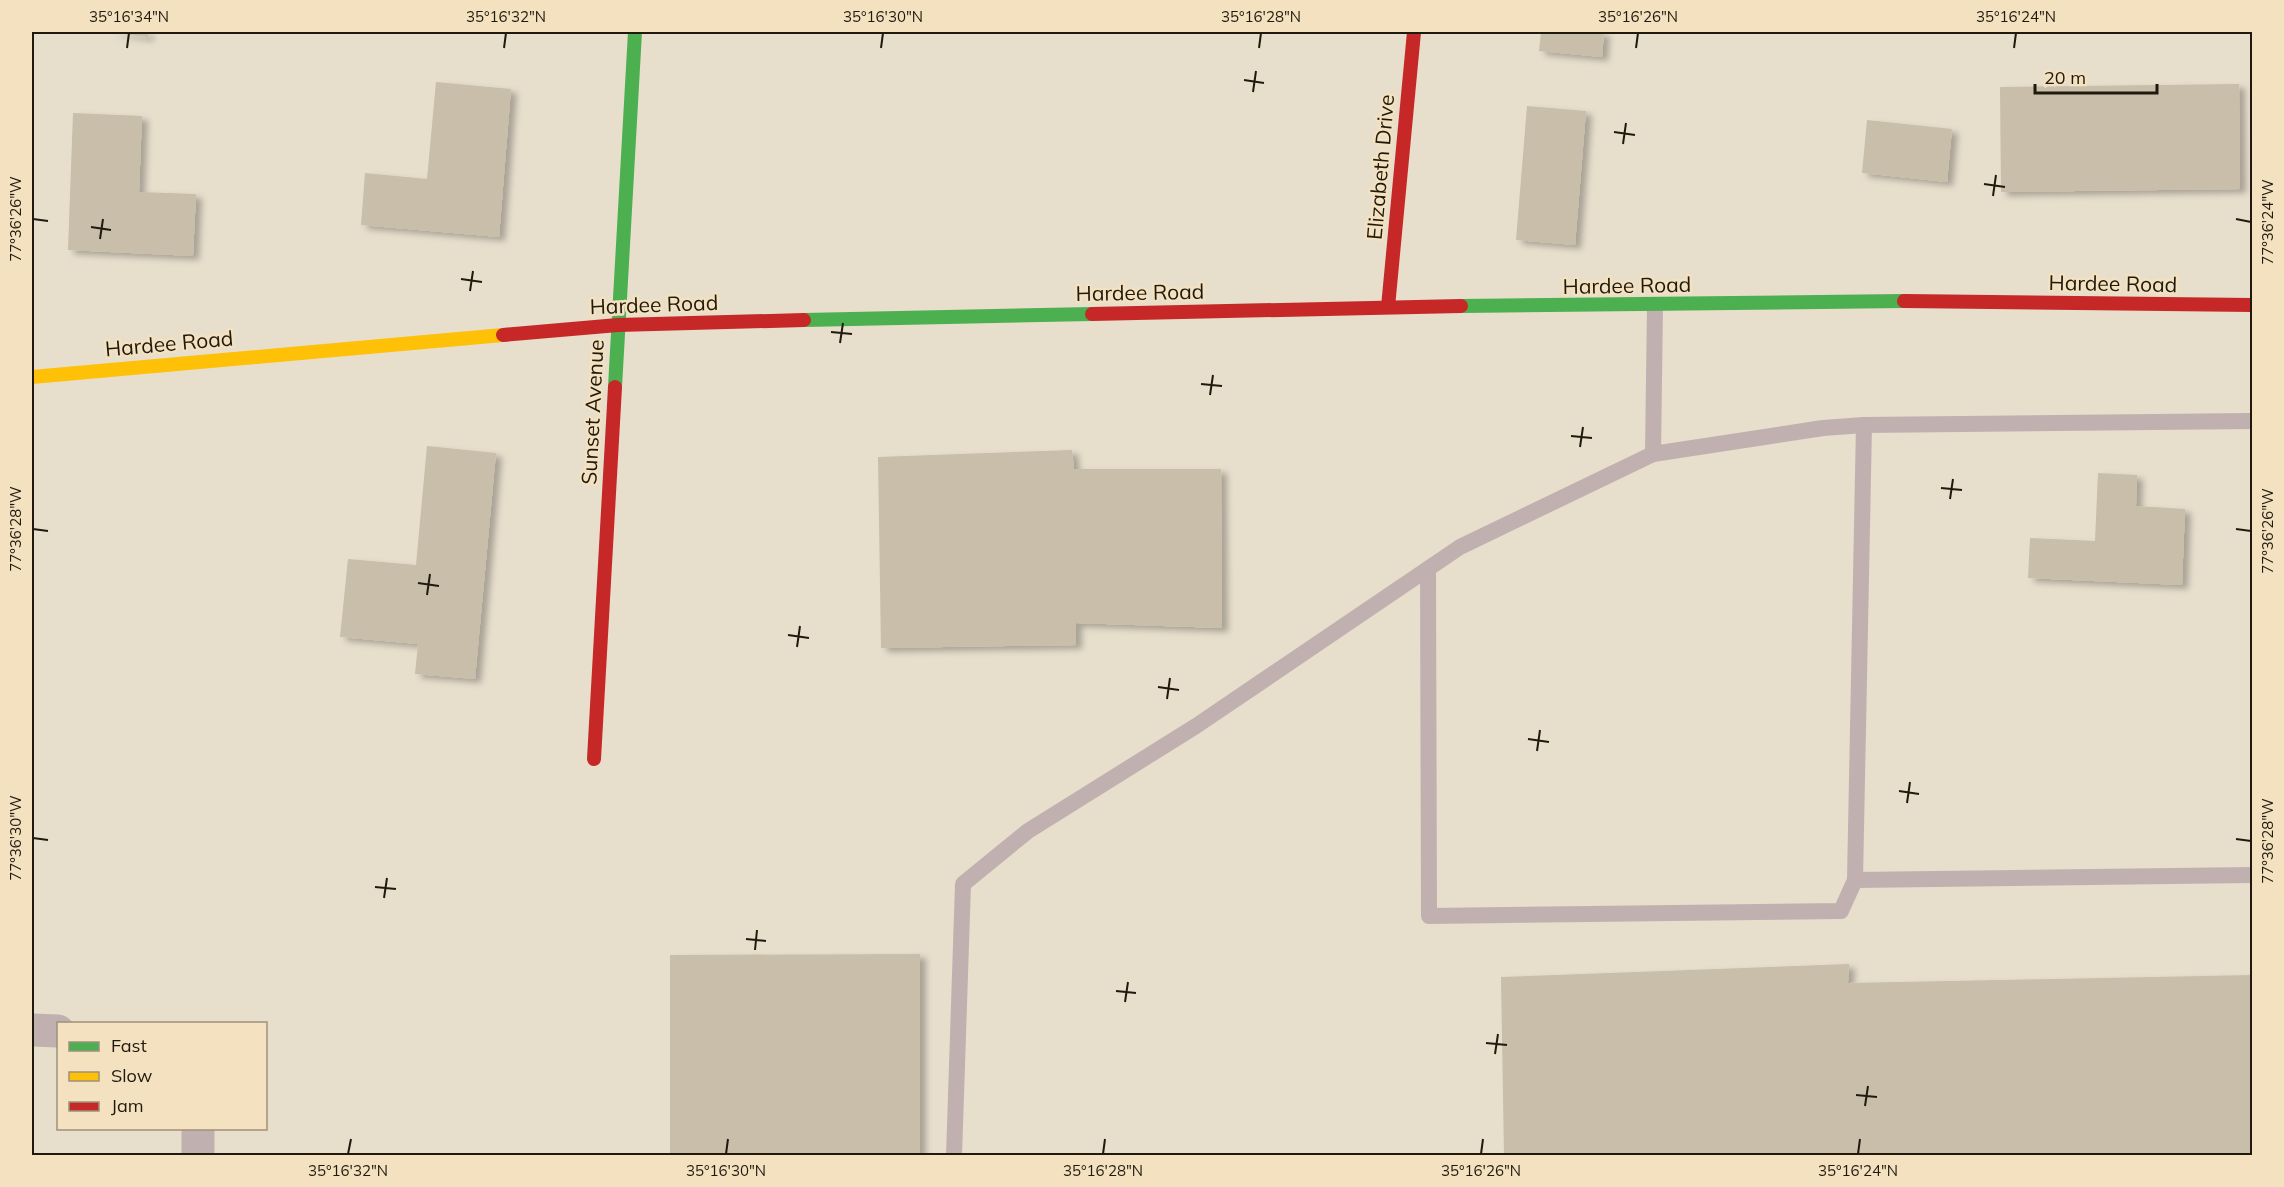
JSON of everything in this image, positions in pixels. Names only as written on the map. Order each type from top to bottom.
[{"type":"street","name":"Sunset Avenue","points":[[594,759],[635,32]]},
{"type":"street","name":"Elizabeth Drive","points":[[1388,307],[1414,32]]},
{"type":"street","name":"Hardee Road","points":[[32,377],[618,325],[1388,307],[1655,306],[1894,301],[2253,305]]},
{"type":"street","points":[[32,1030],[57,1031]]},
{"type":"street","points":[[198,1130],[198,1155]]},
{"type":"lane","points":[[1653,454],[1655,306]]},
{"type":"lane","points":[[954,1155],[963,884],[1028,831],[1196,726],[1460,547],[1653,454],[1823,428],[1864,425],[2253,422]]},
{"type":"lane","points":[[1428,569],[1429,916],[1841,911],[1856,880],[1864,425]]},
{"type":"lane","points":[[1856,880],[2253,875]]},
{"type":"building","points":[[107,32],[148,32],[148,37]]},
{"type":"building","points":[[1541,32],[1604,32],[1602,57],[1539,51]]},
{"type":"building","points":[[436,82],[511,89],[499,237],[361,225],[365,173],[427,179]]},
{"type":"building","points":[[2239,84],[2240,189],[2001,192],[2000,87]]},
{"type":"building","points":[[1527,106],[1586,111],[1575,245],[1516,240]]},
{"type":"building","points":[[73,113],[142,116],[139,192],[196,194],[193,256],[68,250]]},
{"type":"building","points":[[1867,120],[1952,129],[1947,182],[1862,173]]},
{"type":"building","points":[[427,446],[496,453],[475,679],[415,674],[418,644],[340,637],[348,559],[416,565]]},
{"type":"building","points":[[1072,450],[1074,469],[1221,469],[1222,628],[1076,623],[1076,645],[881,648],[878,457]]},
{"type":"building","points":[[2098,473],[2137,475],[2136,506],[2185,509],[2182,585],[2028,578],[2030,538],[2095,541]]},
{"type":"building","points":[[920,954],[920,1156],[670,1156],[670,955]]},
{"type":"building","points":[[1849,964],[1848,983],[2252,975],[2252,1156],[1504,1156],[1501,977]]},
{"type":"traffic: fast","points":[[615,387],[635,32]]},
{"type":"traffic: fast","points":[[1461,306],[1904,301]]},
{"type":"traffic: fast","points":[[804,320],[1092,314]]},
{"type":"traffic: slow","points":[[32,377],[503,335]]},
{"type":"traffic: jam","points":[[1388,307],[1414,32]]},
{"type":"traffic: jam","points":[[1904,301],[2252,305]]},
{"type":"traffic: jam","points":[[1092,314],[1461,306]]},
{"type":"traffic: jam","points":[[503,335],[618,325],[804,320]]},
{"type":"traffic: jam","points":[[594,759],[615,387]]}]
